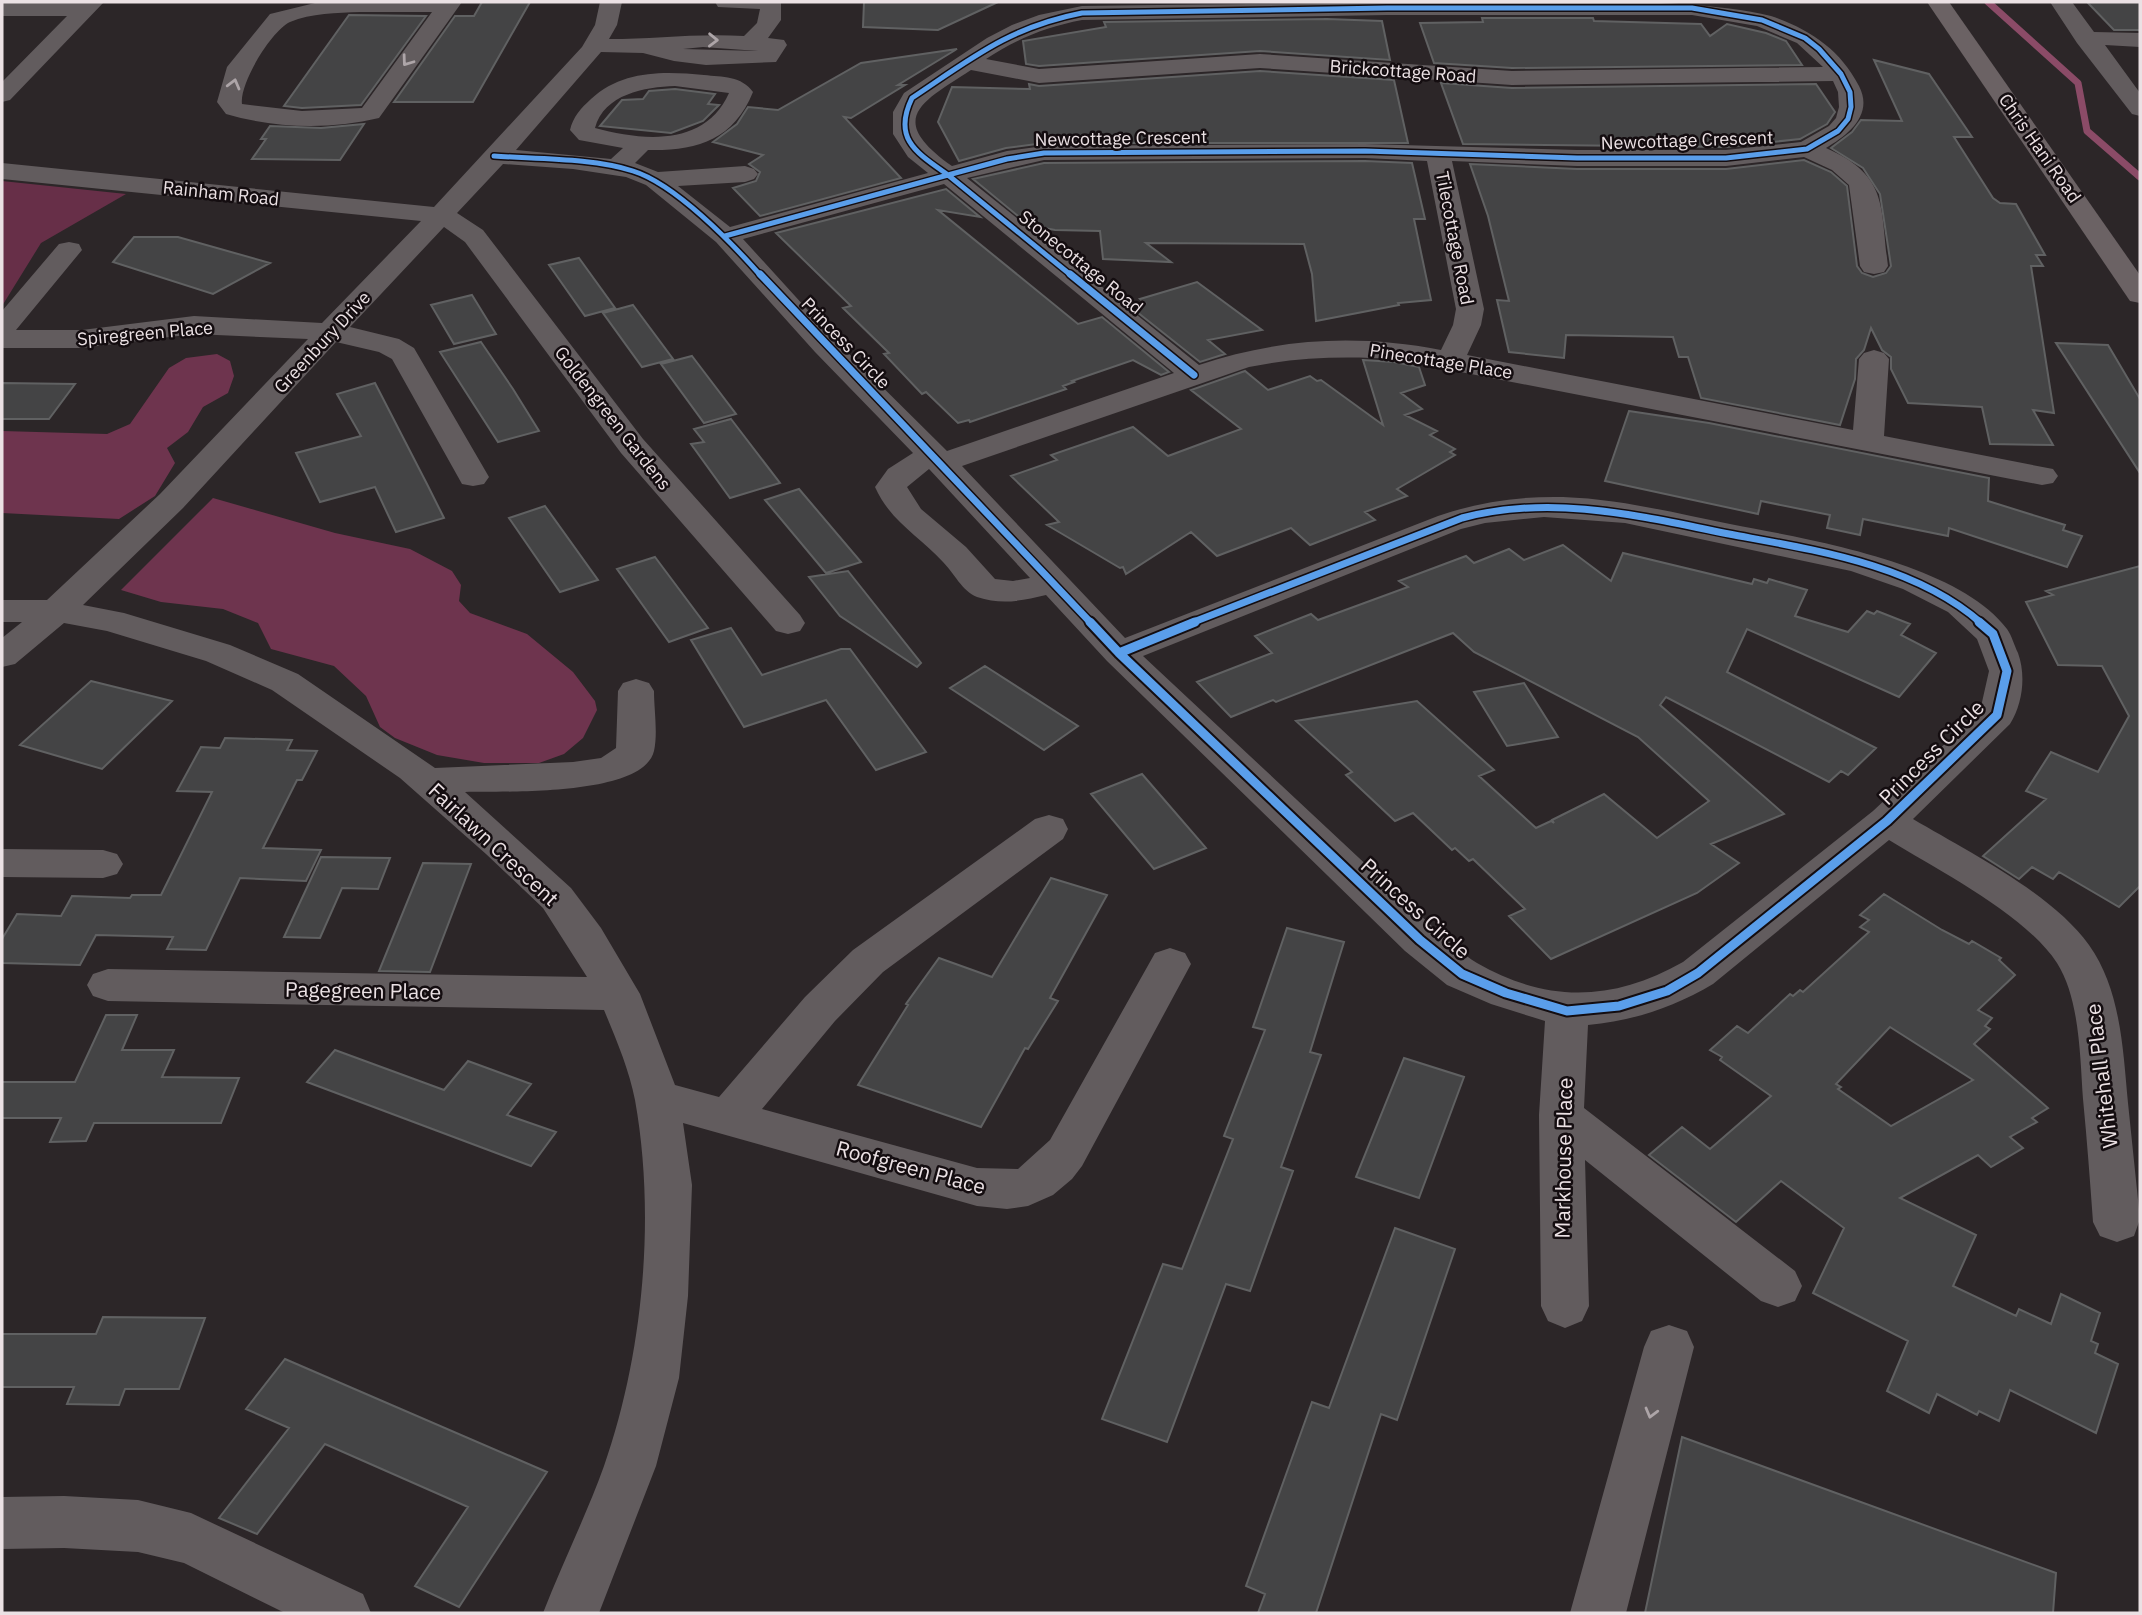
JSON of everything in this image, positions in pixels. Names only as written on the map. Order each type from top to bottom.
[{"type":"main road","name":"Chris Hani Road","points":[[1938,2],[2140,295]]},
{"type":"street","name":"Greenbury Drive","points":[[2,656],[59,611],[178,495],[440,215],[564,81],[593,45],[606,25],[611,2]]},
{"type":"street","points":[[593,45],[645,46],[704,40],[750,42],[764,31],[772,12],[770,2],[726,2]]},
{"type":"street","points":[[2062,2],[2085,38],[2136,97]]},
{"type":"street","points":[[449,4],[370,113],[329,117],[259,116],[234,109],[229,102],[239,67],[286,13],[309,7],[449,4]]},
{"type":"street","points":[[2,9],[90,5]]},
{"type":"street","points":[[5,88],[90,5]]},
{"type":"street","name":"Newcottage Crescent","points":[[725,236],[1007,159],[1077,152],[1438,153],[1663,159],[1726,158],[1807,149],[1838,131],[1848,119],[1851,107],[1850,92],[1841,75],[1812,44],[1762,20],[1692,8],[1172,10],[1082,13],[1047,20],[1020,30],[912,98],[904,111],[904,133],[912,146],[948,174]]},
{"type":"street","points":[[2085,38],[2140,40]]},
{"type":"street","name":"Brickcottage Road","points":[[968,62],[1040,76],[1260,61],[1512,78],[1841,75]]},
{"type":"street","points":[[618,167],[641,143],[681,142],[706,136],[722,121],[741,92],[728,85],[639,80],[611,93],[583,122],[582,130],[589,135],[641,143]]},
{"type":"street","points":[[1807,149],[1839,164],[1861,179],[1865,190],[1874,266]]},
{"type":"street","name":"Tilecottage Road","points":[[1438,153],[1470,309],[1467,325],[1450,361]]},
{"type":"street","name":"Princess Circle","points":[[494,156],[573,160],[618,167],[655,180],[725,236],[825,346],[937,459],[1119,653],[1410,931],[1462,974],[1506,993],[1567,1011],[1619,1006],[1667,991],[1698,973],[1887,821],[1997,715],[2005,698],[2007,667],[1994,637],[1979,618],[1940,591],[1904,575],[1784,545],[1602,509],[1563,507],[1482,513],[1318,572],[1119,653]]},
{"type":"street","name":"Rainham Road","points":[[2,171],[440,215]]},
{"type":"street","points":[[655,180],[746,174]]},
{"type":"street","name":"Stonecottage Road","points":[[948,174],[1194,375]]},
{"type":"street","name":"Goldengreen Gardens","points":[[440,215],[467,229],[474,236],[632,446],[788,623]]},
{"type":"street","points":[[2,329],[69,250]]},
{"type":"street","name":"Spiregreen Place","points":[[2,339],[86,338],[195,325],[330,332],[382,341],[404,354],[473,477]]},
{"type":"street","name":"Pinecottage Place","points":[[1053,582],[1031,590],[1002,592],[986,589],[953,553],[895,498],[891,487],[895,478],[909,467],[1194,375],[1278,352],[1346,347],[1394,350],[2042,476]]},
{"type":"street","points":[[1868,441],[1874,359]]},
{"type":"street","name":"Fairlawn Crescent","points":[[2,611],[59,611],[113,621],[218,653],[285,682],[426,781],[500,844],[557,898],[586,939],[619,995],[639,1042],[657,1098],[669,1185],[664,1296],[654,1378],[630,1466],[570,1613]]},
{"type":"street","points":[[426,781],[573,775],[607,770],[624,763],[635,752],[636,691]]},
{"type":"street","name":"Whitehall Place","points":[[1887,821],[1991,884],[2042,921],[2074,955],[2090,991],[2100,1036],[2117,1222]]},
{"type":"street","points":[[730,1116],[820,1009],[868,961],[1049,830]]},
{"type":"street","points":[[2,863],[103,864]]},
{"type":"street","name":"Roofgreen Place","points":[[657,1098],[730,1116],[977,1187],[1010,1191],[1033,1185],[1050,1172],[1066,1153],[1170,964]]},
{"type":"street","name":"Pagegreen Place","points":[[108,985],[619,995]]},
{"type":"street","name":"Markhouse Place","points":[[1565,1306],[1561,1115],[1567,1011]]},
{"type":"street","points":[[1561,1115],[1778,1286]]},
{"type":"street","points":[[1598,1613],[1669,1347]]},
{"type":"street","points":[[2,1523],[64,1522],[138,1526],[191,1539],[343,1613]]},
{"type":"shaded area","points":[[2,181],[126,194],[41,243],[2,306]]},
{"type":"shaded area","points":[[217,354],[230,361],[234,376],[228,393],[203,407],[188,432],[167,448],[175,463],[155,496],[119,519],[2,513],[2,431],[107,434],[130,424],[169,368],[186,358]]},
{"type":"shaded area","points":[[213,498],[335,533],[410,549],[452,571],[461,585],[459,601],[470,613],[527,634],[573,672],[595,701],[597,710],[583,738],[564,754],[539,763],[484,763],[437,755],[395,738],[380,727],[366,696],[334,666],[271,649],[258,623],[223,609],[161,602],[121,590]]},
{"type":"building","points":[[482,2],[530,2],[473,102],[394,102],[455,16],[474,16]]},
{"type":"building","points":[[864,2],[998,2],[938,30],[863,27]]},
{"type":"building","points":[[2087,2],[2140,2],[2140,30],[2114,30]]},
{"type":"building","points":[[349,15],[426,16],[361,105],[302,108],[284,106]]},
{"type":"building","points":[[1482,18],[1593,18],[1594,21],[1701,24],[1710,36],[1727,24],[1766,33],[1786,41],[1802,65],[1512,68],[1434,63],[1420,23],[1483,22]]},
{"type":"building","points":[[1327,19],[1382,21],[1390,60],[1260,51],[1039,66],[1026,64],[1023,41],[1106,27],[1104,22]]},
{"type":"building","points":[[957,49],[851,118],[844,117],[901,178],[760,216],[733,188],[756,181],[760,172],[749,164],[763,155],[713,142],[737,124],[748,107],[778,110],[861,63]]},
{"type":"building","points":[[1874,60],[1929,74],[1972,137],[1954,137],[1993,198],[2000,203],[2016,204],[2045,255],[2036,255],[2043,266],[2031,266],[2054,413],[2033,410],[2053,445],[1990,444],[1982,407],[1908,403],[1891,369],[1891,357],[1882,350],[1871,328],[1864,350],[1856,359],[1855,379],[1840,425],[1701,398],[1688,357],[1679,357],[1673,337],[1566,335],[1564,358],[1509,352],[1497,300],[1509,301],[1488,216],[1470,164],[1577,169],[1726,169],[1804,160],[1831,172],[1847,186],[1857,266],[1862,273],[1873,277],[1886,273],[1891,266],[1880,194],[1863,168],[1831,148],[1852,132],[1861,120],[1902,121]]},
{"type":"building","points":[[1260,71],[1394,80],[1408,143],[1044,143],[1006,148],[959,161],[938,122],[952,87],[1030,89],[1029,84],[1039,86]]},
{"type":"building","points":[[1441,83],[1512,88],[1816,84],[1835,112],[1827,124],[1800,139],[1726,147],[1463,144]]},
{"type":"building","points":[[675,89],[715,94],[708,104],[719,105],[703,121],[671,133],[600,126],[622,100],[643,99],[649,91]]},
{"type":"building","points":[[364,124],[340,160],[252,159],[266,139],[261,139],[270,126],[321,128]]},
{"type":"building","points":[[1044,163],[1412,163],[1425,219],[1414,219],[1431,300],[1398,303],[1399,305],[1316,321],[1312,274],[1304,244],[1146,243],[1171,262],[1103,259],[1100,231],[1055,230],[1029,225],[973,179]]},
{"type":"building","points":[[946,189],[980,217],[938,210],[1078,324],[1102,317],[1169,372],[1161,375],[1133,360],[1072,381],[1074,382],[1063,386],[1066,389],[970,422],[958,423],[926,392],[922,394],[884,354],[889,353],[843,308],[851,306],[776,233]]},
{"type":"building","points":[[134,237],[178,237],[270,263],[213,294],[113,262]]},
{"type":"building","points":[[579,258],[615,308],[585,316],[549,265]]},
{"type":"building","points":[[1197,282],[1262,330],[1208,340],[1225,354],[1200,362],[1132,308],[1145,303],[1140,299]]},
{"type":"building","points":[[472,295],[496,334],[454,344],[431,305]]},
{"type":"building","points":[[633,305],[673,359],[642,367],[603,313]]},
{"type":"building","points":[[481,342],[539,431],[498,442],[440,352]]},
{"type":"building","points":[[2056,343],[2108,345],[2140,399],[2140,473]]},
{"type":"building","points":[[692,356],[736,414],[704,423],[661,364]]},
{"type":"building","points":[[1363,360],[1419,367],[1425,385],[1401,393],[1422,409],[1405,415],[1437,431],[1430,435],[1455,449],[1450,452],[1455,455],[1397,489],[1407,496],[1365,512],[1375,520],[1310,545],[1291,528],[1217,556],[1191,532],[1126,574],[1123,567],[1120,568],[1047,525],[1059,522],[1011,476],[1057,460],[1051,455],[1133,427],[1168,456],[1241,429],[1191,390],[1245,371],[1268,390],[1310,376],[1317,381],[1321,380],[1383,425]]},
{"type":"building","points":[[2,383],[75,384],[49,419],[2,419]]},
{"type":"building","points":[[375,383],[444,518],[396,532],[375,487],[320,502],[296,453],[361,436],[337,394]]},
{"type":"building","points":[[1629,411],[1709,423],[1989,478],[1988,501],[2065,525],[2063,530],[2082,536],[2067,567],[1949,528],[1948,536],[1863,519],[1860,535],[1827,528],[1830,515],[1761,501],[1758,514],[1605,481]]},
{"type":"building","points":[[731,419],[780,483],[730,498],[691,444],[704,442],[694,429]]},
{"type":"building","points":[[799,489],[861,562],[826,573],[765,500]]},
{"type":"building","points":[[545,506],[598,580],[560,592],[509,518]]},
{"type":"building","points":[[1563,545],[1611,581],[1623,553],[1752,584],[1754,579],[1767,583],[1769,579],[1807,590],[1795,616],[1848,632],[1867,611],[1874,614],[1877,611],[1910,624],[1901,635],[1936,653],[1899,697],[1747,629],[1727,672],[1876,748],[1848,775],[1841,771],[1829,782],[1666,697],[1660,705],[1784,814],[1711,844],[1739,863],[1697,893],[1551,959],[1509,916],[1525,909],[1473,859],[1469,861],[1455,848],[1452,850],[1413,813],[1395,821],[1346,775],[1352,772],[1296,721],[1417,701],[1494,770],[1479,776],[1536,828],[1551,821],[1554,823],[1552,820],[1604,794],[1657,838],[1709,801],[1638,737],[1474,652],[1453,633],[1231,717],[1197,682],[1272,653],[1255,636],[1311,614],[1318,620],[1408,587],[1399,581],[1466,556],[1474,563],[1509,549],[1524,560]]},
{"type":"building","points":[[655,557],[708,628],[669,642],[617,569]]},
{"type":"building","points":[[2140,566],[2140,886],[2119,907],[2059,872],[2053,879],[2032,867],[2019,879],[1983,856],[2046,799],[2026,791],[2051,752],[2098,772],[2129,716],[2102,666],[2058,665],[2026,602],[2053,595],[2046,591]]},
{"type":"building","points":[[848,571],[921,663],[917,667],[840,616],[809,577]]},
{"type":"building","points":[[731,628],[762,675],[841,649],[850,649],[926,752],[876,770],[826,700],[744,727],[691,640]]},
{"type":"building","points":[[985,666],[1078,726],[1044,750],[950,688]]},
{"type":"building","points":[[91,681],[172,701],[102,769],[20,745]]},
{"type":"building","points":[[1524,683],[1558,737],[1507,746],[1474,692]]},
{"type":"building","points":[[225,738],[292,740],[287,750],[317,751],[302,780],[297,780],[263,848],[321,850],[306,881],[240,878],[206,950],[167,949],[173,937],[96,935],[80,965],[2,963],[2,939],[17,914],[61,916],[72,896],[130,898],[132,895],[161,895],[212,792],[177,791],[201,747],[220,748]]},
{"type":"building","points":[[1142,774],[1206,848],[1154,869],[1091,794]]},
{"type":"building","points":[[321,857],[390,858],[378,889],[342,888],[320,938],[284,937]]},
{"type":"building","points":[[423,863],[471,864],[430,972],[379,971]]},
{"type":"building","points":[[1051,878],[1107,895],[1050,998],[1058,1001],[1028,1049],[1025,1048],[981,1127],[858,1085],[908,1005],[906,1004],[939,958],[992,977]]},
{"type":"building","points":[[1884,894],[1942,930],[1969,944],[1972,941],[2001,958],[1999,960],[2015,975],[1978,1010],[1992,1018],[1985,1026],[1990,1029],[1974,1044],[2048,1108],[2032,1118],[2037,1122],[2010,1137],[2023,1148],[1991,1167],[1978,1155],[1900,1198],[1976,1235],[1953,1286],[2016,1316],[2019,1309],[2051,1324],[2061,1294],[2100,1313],[2091,1341],[2098,1344],[2095,1353],[2118,1364],[2096,1433],[2010,1390],[1999,1421],[1979,1411],[1977,1415],[1937,1394],[1929,1413],[1887,1391],[1908,1341],[1813,1293],[1844,1228],[1781,1181],[1736,1222],[1649,1155],[1682,1127],[1710,1149],[1771,1096],[1710,1050],[1737,1026],[1748,1033],[1790,994],[1793,996],[1800,990],[1803,992],[1869,932],[1860,927],[1869,920],[1860,915]],"holes":[[[1890,1027],[1973,1080],[1891,1126],[1838,1089],[1841,1087],[1836,1084]]]},
{"type":"building","points":[[1287,928],[1344,942],[1310,1052],[1321,1055],[1281,1167],[1293,1171],[1250,1291],[1226,1284],[1167,1442],[1102,1419],[1163,1264],[1182,1269],[1233,1139],[1224,1136],[1265,1030],[1253,1027]]},
{"type":"building","points":[[106,1015],[137,1015],[122,1050],[174,1050],[162,1077],[239,1078],[221,1123],[94,1123],[86,1141],[50,1142],[61,1118],[2,1118],[2,1082],[75,1082]]},
{"type":"building","points":[[335,1050],[444,1090],[468,1061],[531,1084],[507,1115],[556,1132],[531,1166],[307,1082]]},
{"type":"building","points":[[1404,1058],[1464,1077],[1419,1198],[1356,1177]]},
{"type":"building","points":[[1395,1228],[1455,1249],[1397,1420],[1381,1414],[1316,1613],[1258,1613],[1265,1594],[1246,1586],[1312,1402],[1329,1408]]},
{"type":"building","points":[[103,1317],[205,1318],[179,1389],[125,1389],[119,1405],[67,1404],[74,1387],[2,1387],[2,1334],[96,1334]]},
{"type":"building","points":[[285,1359],[547,1472],[459,1607],[415,1586],[468,1507],[325,1444],[257,1534],[219,1518],[289,1428],[246,1409]]},
{"type":"building","points":[[1682,1437],[2056,1573],[2053,1613],[1645,1613]]},
{"type":"waterway","points":[[1988,2],[2078,83],[2087,131],[2140,177]]},
{"type":"cycle path","points":[[725,236],[1007,159],[1044,153],[1365,151],[1577,158],[1726,158],[1807,149],[1838,131],[1848,119],[1851,107],[1850,92],[1841,74],[1819,49],[1805,38],[1762,20],[1692,8],[1387,8],[1082,13],[1047,20],[1020,30],[995,43],[912,98],[903,123],[905,134],[917,151],[948,175],[1194,375]]},
{"type":"cycle path","points":[[494,156],[573,161],[632,170],[655,180],[725,236],[825,346],[941,463],[1119,653],[1420,940],[1462,974],[1506,993],[1567,1011],[1619,1006],[1667,991],[1698,973],[1887,821],[1997,715],[2007,671],[1993,634],[1960,605],[1915,582],[1810,550],[1625,513],[1564,507],[1515,509],[1462,518],[1119,653]]}]
